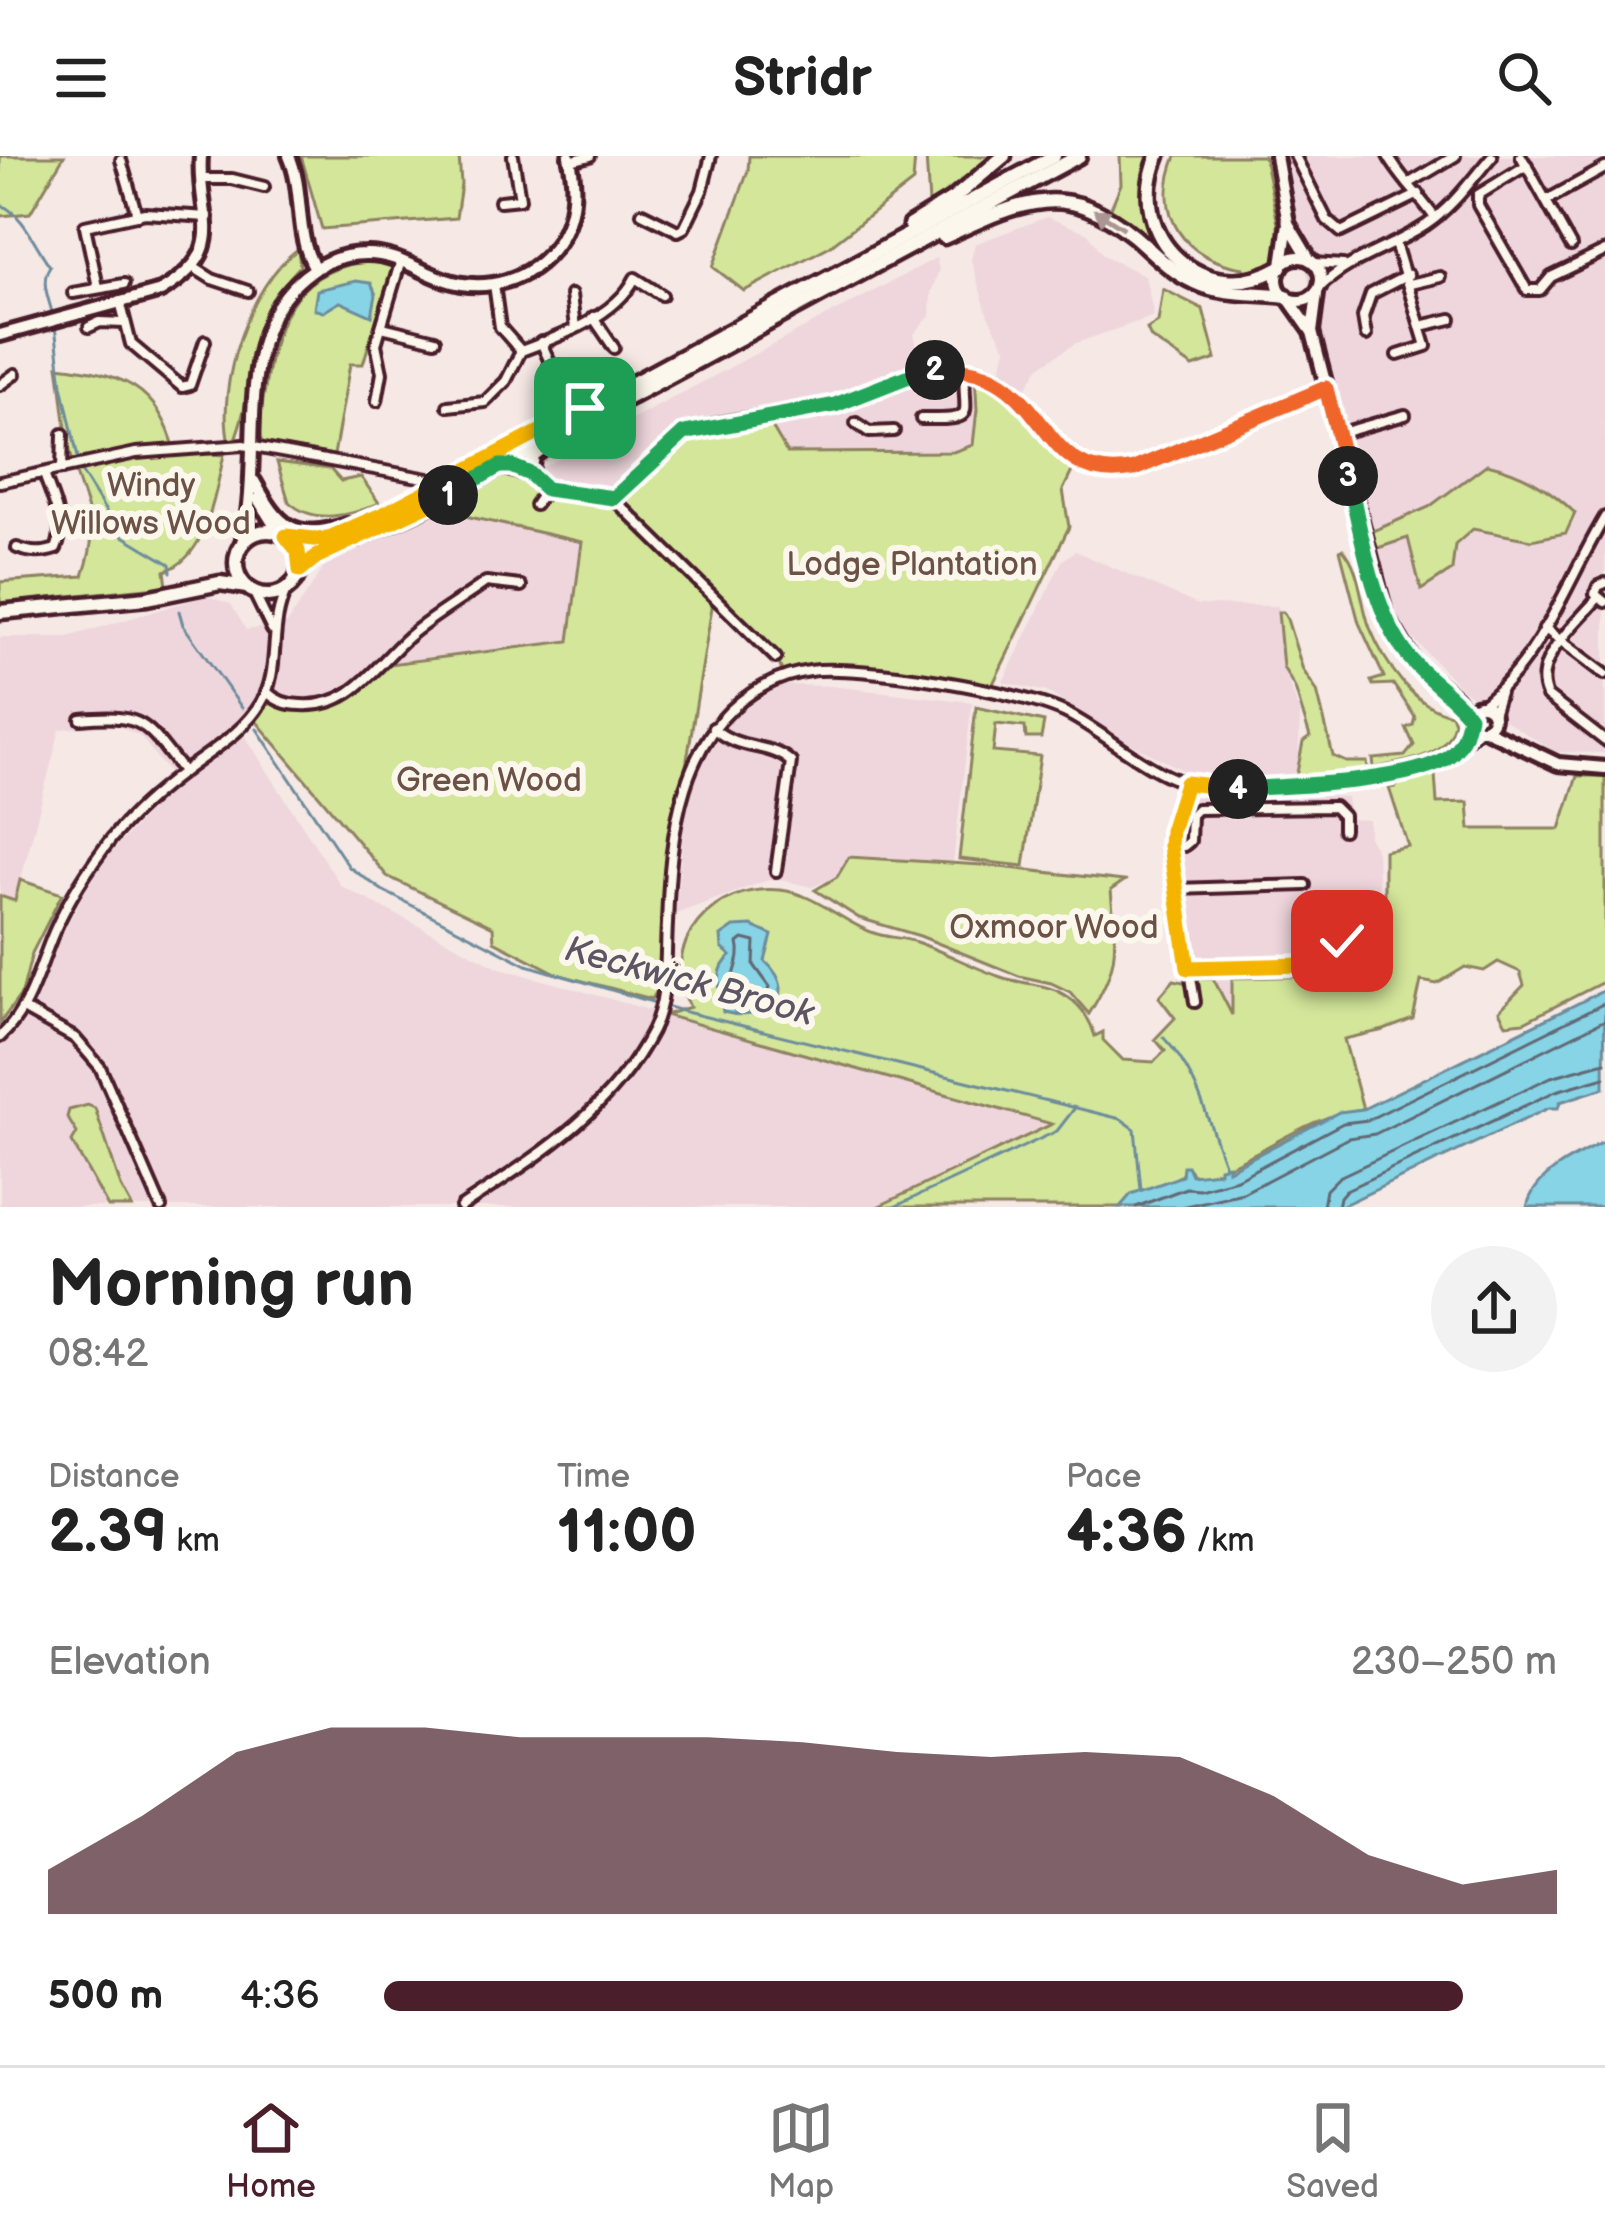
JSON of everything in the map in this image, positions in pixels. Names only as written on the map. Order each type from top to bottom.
[{"type":"main road","points":[[807,289],[954,198],[1004,156]]},
{"type":"main road","points":[[188,590],[213,578],[257,533],[324,540],[388,512],[1054,156]]},
{"type":"main road","points":[[0,612],[76,607],[220,583],[271,595],[287,589],[316,557],[422,509],[1079,156]]},
{"type":"main road","points":[[1158,156],[1149,187],[1150,207],[1154,224],[1175,257],[1203,276],[1234,283],[1259,279],[1281,266]]},
{"type":"main road","points":[[856,276],[1004,209],[1058,200],[1104,214],[1193,282],[1224,292],[1287,297]]},
{"type":"main road","points":[[500,466],[530,474],[533,456],[582,423]]},
{"type":"main road","points":[[282,534],[298,551],[300,570]]},
{"type":"main road","points":[[239,549],[237,571],[250,589]]},
{"type":"street","points":[[0,335],[161,291],[193,266],[204,247],[208,217],[201,156]]},
{"type":"street","points":[[289,156],[305,247],[315,268]]},
{"type":"street","points":[[500,201],[520,199],[513,156]]},
{"type":"street","points":[[282,534],[259,504],[250,446],[268,329],[284,297],[315,268],[350,255],[400,260],[448,281],[494,284],[535,268],[556,245],[573,203],[570,159],[590,156]]},
{"type":"street","points":[[642,213],[678,231],[684,229],[703,191],[711,156]]},
{"type":"street","points":[[1276,156],[1288,223],[1277,280],[1312,332],[1386,616],[1417,667],[1454,698],[1493,716],[1509,738]]},
{"type":"street","points":[[1295,156],[1328,220],[1341,232],[1419,194]]},
{"type":"street","points":[[1388,156],[1435,218]]},
{"type":"street","points":[[1408,184],[1455,156]]},
{"type":"street","points":[[1287,297],[1300,301],[1344,265],[1435,218],[1492,156]]},
{"type":"street","points":[[109,158],[123,158],[136,215]]},
{"type":"street","points":[[1571,246],[1524,160],[1478,195],[1478,205],[1527,290],[1540,290],[1551,277],[1605,251]]},
{"type":"street","points":[[1547,200],[1605,168]]},
{"type":"street","points":[[202,179],[247,181],[264,187]]},
{"type":"street","points":[[98,287],[85,226],[161,212],[208,217]]},
{"type":"street","points":[[1288,223],[1321,275],[1312,332]]},
{"type":"street","points":[[1395,242],[1425,349],[1398,355]]},
{"type":"street","points":[[1281,266],[1298,256],[1344,265]]},
{"type":"street","points":[[377,400],[382,373],[376,344],[400,260]]},
{"type":"street","points":[[193,266],[207,277],[248,290]]},
{"type":"street","points":[[1366,335],[1363,317],[1371,294],[1409,280],[1440,277]]},
{"type":"street","points":[[448,406],[485,402],[506,381],[521,351],[593,317],[620,299],[634,278],[662,296]]},
{"type":"street","points":[[73,293],[124,284]]},
{"type":"street","points":[[494,284],[500,326],[521,351]]},
{"type":"street","points":[[571,295],[575,328]]},
{"type":"street","points":[[121,301],[131,344],[182,386],[190,385],[206,341]]},
{"type":"street","points":[[593,317],[614,348]]},
{"type":"street","points":[[1420,326],[1450,319]]},
{"type":"street","points":[[88,327],[100,322],[125,323]]},
{"type":"street","points":[[382,328],[435,340]]},
{"type":"street","points":[[541,342],[550,380]]},
{"type":"street","points":[[614,498],[684,433],[835,405],[922,371],[965,369],[992,377],[1015,390],[1076,463],[1102,472],[1134,469],[1326,388]]},
{"type":"street","points":[[921,418],[966,414],[965,369]]},
{"type":"street","points":[[0,385],[15,374]]},
{"type":"street","points":[[1337,434],[1405,415]]},
{"type":"street","points":[[856,423],[869,432],[894,431]]},
{"type":"street","points":[[62,434],[62,469]]},
{"type":"street","points":[[0,482],[136,453],[250,446],[429,479]]},
{"type":"street","points":[[17,548],[32,554],[56,549],[60,542],[60,525],[44,474]]},
{"type":"street","points":[[530,474],[546,489],[614,498],[776,658]]},
{"type":"street","points":[[253,478],[276,517],[295,531],[324,532],[388,512]]},
{"type":"street","points":[[239,549],[253,478]]},
{"type":"street","points":[[535,505],[546,489]]},
{"type":"street","points":[[1461,743],[1475,711],[1500,691],[1544,628],[1605,517]]},
{"type":"street","points":[[267,692],[298,706],[328,704],[360,688],[406,639],[486,582],[521,586]]},
{"type":"street","points":[[1605,584],[1596,588],[1601,601],[1543,667],[1542,687],[1605,741]]},
{"type":"street","points":[[250,589],[273,632]]},
{"type":"street","points":[[0,1037],[23,1009],[54,932],[90,867],[128,820],[237,731],[267,692],[273,632],[287,589]]},
{"type":"street","points":[[1544,628],[1605,674]]},
{"type":"street","points":[[461,1207],[544,1154],[595,1110],[631,1066],[664,994],[668,899],[687,777],[712,728],[743,699],[784,677],[844,670],[1017,697],[1069,714],[1186,783],[1231,789],[1410,773],[1444,759],[1482,729],[1493,716],[1500,691]]},
{"type":"street","points":[[1475,711],[1482,729]]},
{"type":"street","points":[[82,718],[114,716],[139,721],[183,771]]},
{"type":"street","points":[[712,728],[734,745],[774,751],[791,763],[776,871]]},
{"type":"street","points":[[1482,729],[1558,764],[1605,768]]},
{"type":"street","points":[[1186,783],[1170,846],[1195,1002]]},
{"type":"street","points":[[1170,846],[1188,844],[1191,814],[1197,809],[1334,807],[1343,816],[1342,830]]},
{"type":"street","points":[[1176,889],[1305,885]]},
{"type":"street","points":[[1188,968],[1338,964],[1342,941]]},
{"type":"street","points":[[23,1009],[58,1027],[89,1052],[108,1084],[161,1207]]},
{"type":"shaded area","points":[[1286,156],[1605,156],[1605,753],[1555,752],[1459,686],[1400,625],[1380,569],[1315,316]]},
{"type":"shaded area","points":[[1047,217],[1088,233],[1103,255],[1145,276],[1154,316],[1076,343],[1039,367],[1025,390],[1001,369],[1006,348],[988,316],[971,260],[975,244]]},
{"type":"shaded area","points":[[936,258],[939,269],[930,316],[914,334],[922,371],[975,371],[973,445],[952,452],[786,453],[613,498],[556,491],[530,474]]},
{"type":"shaded area","points":[[443,511],[583,542],[569,641],[382,665],[328,704],[252,716],[173,779],[141,737],[117,725],[60,729],[15,902],[0,896],[0,637],[68,637],[206,596],[231,604],[246,630],[287,624],[329,560]]},
{"type":"shaded area","points":[[1075,551],[1198,605],[1278,606],[1283,667],[1300,713],[1297,795],[1347,797],[1349,819],[1369,820],[1369,838],[1377,852],[1381,952],[1330,976],[1233,978],[1233,1018],[1201,978],[1179,898],[1177,807],[1185,771],[1047,692],[1003,682],[1062,561]]},
{"type":"shaded area","points":[[783,685],[972,702],[953,863],[848,855],[835,877],[812,887],[774,878],[675,914],[689,784],[733,714]]},
{"type":"shaded area","points":[[245,736],[341,886],[500,968],[1053,1124],[876,1207],[0,1207],[0,1049],[100,864],[159,801]]},
{"type":"green space","points":[[0,156],[64,156],[30,213],[0,216]]},
{"type":"green space","points":[[301,156],[459,156],[456,218],[322,229]]},
{"type":"green space","points":[[749,156],[915,156],[913,182],[830,246],[744,291],[713,267],[748,171]]},
{"type":"green space","points":[[926,156],[995,156],[953,192],[929,204]]},
{"type":"green space","points":[[1120,156],[1149,156],[1143,200],[1155,242],[1151,245],[1110,210],[1121,184]]},
{"type":"green space","points":[[1176,156],[1264,156],[1278,224],[1278,258],[1248,278],[1244,268],[1223,263],[1190,245],[1178,231],[1168,197]]},
{"type":"green space","points":[[298,249],[300,266],[282,287],[261,330],[241,420],[233,444],[229,443],[227,393],[240,337],[265,286]]},
{"type":"green space","points":[[376,261],[392,267],[363,364],[350,364],[334,455],[262,443],[269,362],[295,299],[327,273]]},
{"type":"green space","points":[[1163,289],[1203,309],[1216,359],[1193,367],[1151,338],[1147,329],[1158,322]]},
{"type":"green space","name":"Windy Willows Wood","points":[[58,366],[100,373],[134,387],[159,411],[175,451],[224,455],[207,522],[191,552],[165,571],[167,586],[0,603],[0,582],[83,576],[89,557],[90,515],[69,448]]},
{"type":"green space","points":[[975,371],[1015,390],[1076,463],[1063,490],[1069,527],[990,690],[845,670],[784,677],[779,663],[714,595],[676,827],[665,978],[652,999],[560,975],[494,941],[493,927],[387,876],[252,716],[267,692],[274,699],[328,704],[382,665],[569,641],[582,542],[443,511],[507,472],[539,484],[613,498],[664,452],[699,429],[766,417],[787,453],[953,452],[973,445]]},
{"type":"green space","points":[[277,462],[330,469],[341,481],[361,477],[379,503],[345,514],[310,514],[289,502]]},
{"type":"green space","points":[[1487,464],[1523,476],[1565,504],[1575,513],[1566,533],[1531,540],[1473,529],[1455,545],[1452,570],[1421,590],[1408,538],[1375,549],[1371,532],[1429,507]]},
{"type":"green space","points":[[1343,549],[1383,655],[1412,693],[1451,714],[1450,734],[1423,756],[1374,768],[1373,759],[1405,756],[1414,745],[1406,728],[1415,717],[1393,684],[1373,685],[1371,681],[1384,677],[1359,623]]},
{"type":"green space","points":[[1278,612],[1287,619],[1303,670],[1317,691],[1333,756],[1346,762],[1367,762],[1368,771],[1296,778],[1303,742],[1310,737],[1295,688],[1283,667]]},
{"type":"green space","points":[[976,707],[1044,722],[1041,738],[1026,738],[1025,727],[996,724],[993,752],[1040,756],[1024,866],[959,859]]},
{"type":"green space","points":[[1435,774],[1437,803],[1468,802],[1470,829],[1560,829],[1577,776],[1605,776],[1605,981],[1524,1022],[1506,1024],[1499,1011],[1524,985],[1520,972],[1498,962],[1484,971],[1465,967],[1437,984],[1421,981],[1413,1019],[1344,1039],[1363,1109],[1320,1120],[1217,1171],[1196,1178],[1188,1168],[1120,1207],[877,1207],[1052,1124],[665,1015],[690,1007],[681,961],[698,922],[733,896],[780,890],[804,896],[871,932],[916,942],[1001,977],[1056,990],[1079,1007],[1095,1036],[1103,1032],[1103,1040],[1123,1060],[1154,1062],[1165,1051],[1155,1039],[1175,1018],[1159,997],[1174,980],[1188,983],[1193,1004],[1200,1002],[1198,973],[1213,978],[1232,1015],[1232,978],[1330,976],[1384,953],[1384,851],[1408,846],[1389,788],[1396,787],[1399,779]]},
{"type":"green space","name":"Oxmoor Wood","points":[[849,857],[1124,881],[1111,890],[1114,954],[1107,981],[1089,1014],[1070,992],[1051,983],[1019,976],[920,936],[859,918],[815,890],[837,877]]},
{"type":"green space","points":[[20,880],[62,894],[32,953],[22,993],[0,1023],[0,896],[15,901]]},
{"type":"green space","points":[[95,1108],[132,1207],[108,1207],[72,1142],[77,1133],[67,1117],[69,1110]]},
{"type":"water","points":[[356,281],[371,283],[376,295],[372,316],[340,302],[323,312],[314,309],[317,290]]},
{"type":"water","points":[[752,926],[772,935],[765,961],[781,987],[780,997],[764,1011],[723,1012],[720,974],[731,956],[722,948],[721,936],[734,927]]},
{"type":"water","points":[[1605,990],[1604,1088],[1560,1102],[1558,1108],[1549,1108],[1339,1207],[1120,1207],[1131,1194],[1182,1176],[1183,1166],[1191,1175],[1219,1172],[1219,1167],[1228,1165],[1228,1170],[1339,1112],[1363,1109]]},
{"type":"water","points":[[1605,1141],[1605,1207],[1527,1207],[1547,1175]]},
{"type":"waterway","name":"Keckwick Brook","points":[[0,204],[23,223],[50,266],[45,285],[53,317]]},
{"type":"waterway","name":"Keckwick Brook","points":[[55,326],[78,458]]},
{"type":"waterway","name":"Keckwick Brook","points":[[82,473],[120,534],[170,564],[171,572]]},
{"type":"waterway","name":"Keckwick Brook","points":[[179,611],[183,625],[242,708]]},
{"type":"waterway","name":"Keckwick Brook","points":[[257,729],[349,867],[382,890],[527,965],[686,1012],[1121,1119],[1135,1129],[1141,1190]]},
{"type":"waterway","points":[[1163,1037],[1193,1082],[1225,1166]]},
{"type":"waterway","points":[[894,1207],[1057,1131],[1074,1109]]},
{"type":"route","points":[[585,408],[418,499],[324,540],[286,536],[298,551],[300,570],[316,557],[422,509],[500,466],[520,468],[546,489],[614,498],[684,433],[835,405],[922,371],[954,368],[992,377],[1015,390],[1076,463],[1102,472],[1134,469],[1326,388],[1361,531],[1394,635],[1417,667],[1454,698],[1469,720],[1452,753],[1410,773],[1231,789],[1186,783],[1170,846],[1188,968],[1338,964],[1342,941]]},
{"type":"park label","name":"Lodge Plantation","points":[[912,565]]},
{"type":"park label","name":"Green Wood","points":[[489,781]]}]
